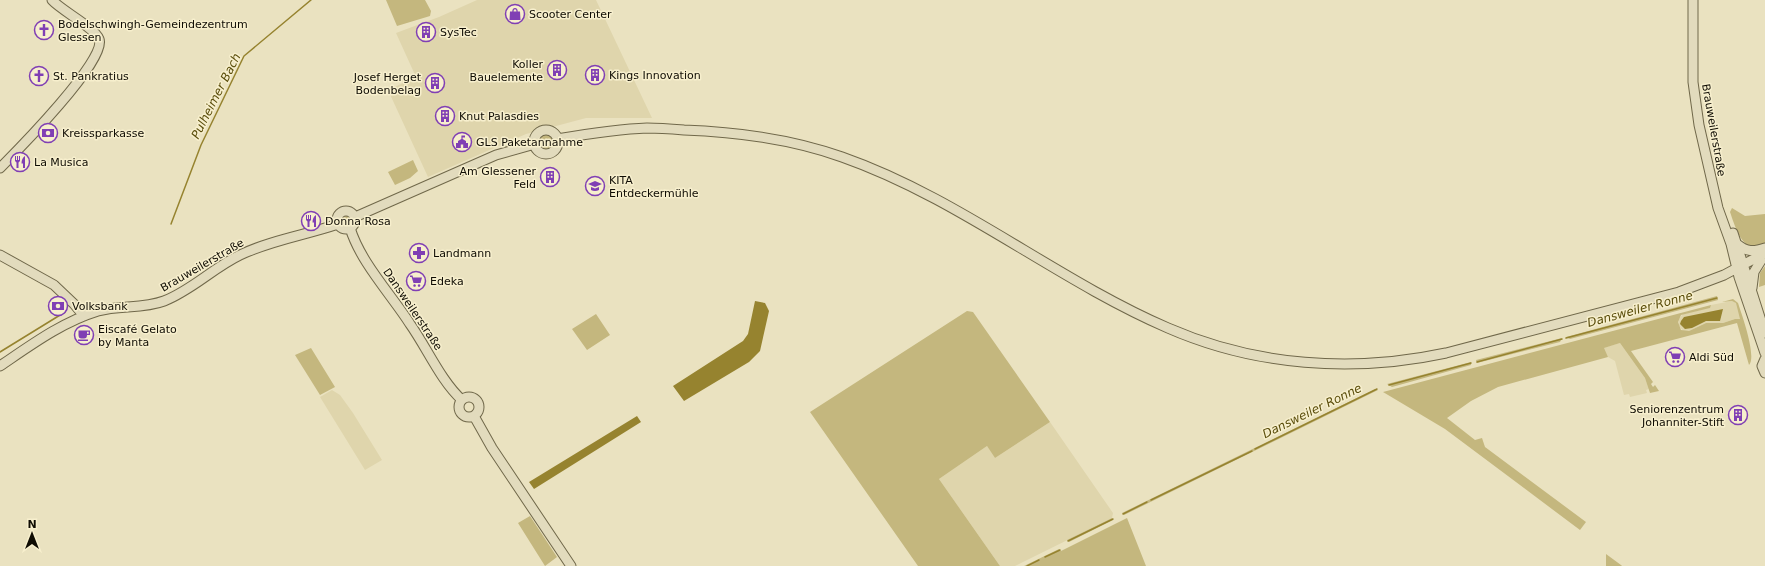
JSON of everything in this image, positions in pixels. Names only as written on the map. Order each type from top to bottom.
[{"type":"main road","points":[[0,168],[41,126],[73,87],[98,52],[100,41],[95,33],[52,0]]},
{"type":"main road","name":"Brauweilerstraße","points":[[1693,0],[1693,82],[1701,132],[1714,192],[1740,267],[1765,353]]},
{"type":"main road","points":[[558,139],[609,131],[647,128],[726,132],[793,142],[835,154],[926,192],[1105,296],[1169,329],[1233,350],[1260,356],[1302,362],[1375,364],[1412,360],[1446,353],[1672,294],[1702,284],[1740,267],[1765,253]]},
{"type":"main road","points":[[534,144],[537,134],[543,130],[552,132],[558,139]]},
{"type":"main road","points":[[534,144],[540,152],[548,153],[556,147],[558,139]]},
{"type":"main road","points":[[355,217],[496,155],[534,144]]},
{"type":"main road","name":"Brauweilerstraße","points":[[1714,192],[1723,207],[1737,243],[1740,267],[1752,292],[1765,333]]},
{"type":"main road","points":[[348,211],[355,217],[354,225],[350,228],[344,229],[338,224],[338,219],[342,212],[348,211]]},
{"type":"main road","name":"Brauweilerstraße","points":[[0,366],[46,336],[84,316],[99,310],[140,306],[164,301],[195,284],[223,265],[248,251],[338,224]]},
{"type":"main road","name":"Dansweilerstraße","points":[[350,228],[358,248],[367,262],[411,324],[444,377],[462,400],[459,408],[461,414],[469,417],[474,416]]},
{"type":"main road","points":[[1737,243],[1748,251],[1756,251],[1765,248]]},
{"type":"main road","points":[[1752,292],[1754,272],[1765,253]]},
{"type":"main road","points":[[0,254],[54,285],[84,316]]},
{"type":"main road","points":[[1765,359],[1762,366],[1765,373]]},
{"type":"main road","points":[[462,400],[470,398],[476,401],[478,409],[474,416],[492,448],[571,566]]},
{"type":"shaded area","points":[[386,0],[425,0],[431,11],[430,16],[397,26]]},
{"type":"shaded area","points":[[477,0],[596,0],[652,118],[586,118],[526,134],[428,177],[388,90],[416,77],[396,33],[439,17]]},
{"type":"shaded area","points":[[546,133],[552,136],[555,142],[552,148],[546,151],[540,148],[537,142],[540,136]]},
{"type":"shaded area","points":[[413,160],[418,171],[410,178],[395,185],[388,172]]},
{"type":"shaded area","points":[[1732,208],[1745,216],[1765,214],[1765,245],[1757,248],[1746,244],[1737,232],[1734,225],[1730,212]]},
{"type":"shaded area","points":[[346,214],[351,219],[346,224],[341,219]]},
{"type":"shaded area","points":[[1765,266],[1765,285],[1759,287],[1760,273]]},
{"type":"shaded area","points":[[1717,296],[1718,300],[1570,339],[1566,337]]},
{"type":"shaded area","points":[[1733,299],[1738,303],[1748,336],[1751,354],[1751,361],[1749,365],[1737,323],[1631,351],[1653,382],[1651,384],[1653,387],[1655,385],[1659,391],[1650,393],[1645,378],[1620,343],[1604,348],[1608,357],[1498,387],[1471,401],[1447,418],[1475,440],[1482,438],[1485,447],[1586,522],[1580,530],[1445,429],[1383,392],[1711,305],[1710,308],[1681,315],[1678,322],[1681,330],[1689,331],[1706,323],[1723,323],[1740,319],[1736,303],[1732,301],[1722,302]]},
{"type":"shaded area","points":[[755,301],[765,303],[769,311],[760,351],[749,362],[684,401],[673,386],[743,341],[748,334]]},
{"type":"shaded area","points":[[1732,301],[1737,303],[1741,319],[1735,319],[1723,323],[1706,323],[1689,331],[1683,331],[1679,326],[1678,320],[1683,314],[1709,308],[1711,305]]},
{"type":"shaded area","points":[[1723,309],[1720,321],[1706,321],[1692,328],[1685,329],[1680,324],[1684,317]]},
{"type":"shaded area","points":[[967,311],[973,312],[1050,422],[995,458],[987,446],[939,479],[1000,566],[918,566],[810,412]]},
{"type":"shaded area","points":[[596,314],[610,335],[587,350],[572,329]]},
{"type":"shaded area","points":[[1562,338],[1560,342],[1477,363],[1476,360]]},
{"type":"shaded area","points":[[1620,343],[1645,378],[1649,389],[1646,390],[1647,393],[1630,397],[1629,394],[1624,395],[1615,361],[1608,357],[1603,348]]},
{"type":"shaded area","points":[[311,348],[335,387],[320,395],[295,355]]},
{"type":"shaded area","points":[[1471,362],[1471,365],[1392,387],[1387,384]]},
{"type":"shaded area","points":[[1375,389],[1378,390],[1124,515],[1122,513]]},
{"type":"shaded area","points":[[332,390],[340,395],[353,413],[382,460],[365,470],[320,397]]},
{"type":"shaded area","points":[[637,416],[641,422],[534,489],[529,482]]},
{"type":"shaded area","points":[[1050,422],[1113,513],[1112,518],[1015,566],[1000,566],[939,479],[987,446],[995,458]]},
{"type":"shaded area","points":[[530,516],[557,557],[545,566],[518,523]]},
{"type":"shaded area","points":[[1112,518],[1113,520],[1069,542],[1067,540]]},
{"type":"shaded area","points":[[1127,518],[1146,566],[1024,566],[1059,549],[1061,551]]},
{"type":"shaded area","points":[[1606,554],[1621,565],[1622,566],[1606,566]]},
{"type":"waterway","name":"Pulheimer Bach","points":[[171,224],[201,145],[244,56],[311,0]]},
{"type":"waterway","name":"Dansweiler Ronne","points":[[1566,338],[1717,298]]},
{"type":"waterway","name":"Pulheimer Bach","points":[[0,352],[65,312]]},
{"type":"waterway","name":"Dansweiler Ronne","points":[[1477,362],[1562,339]]},
{"type":"waterway","name":"Dansweiler Ronne","points":[[1389,385],[1471,363]]},
{"type":"waterway","name":"Dansweiler Ronne","points":[[1255,449],[1377,389]]},
{"type":"waterway","name":"Dansweiler Ronne","points":[[1151,500],[1252,451]]},
{"type":"waterway","name":"Dansweiler Ronne","points":[[1123,514],[1147,502]]},
{"type":"waterway","name":"Dansweiler Ronne","points":[[1068,541],[1113,519]]},
{"type":"waterway","name":"Dansweiler Ronne","points":[[1045,557],[1060,550]]},
{"type":"waterway","name":"Dansweiler Ronne","points":[[1027,566],[1039,560]]},
{"type":"place","name":"Scooter Center","points":[[515,14]]},
{"type":"place","name":"Bodelschwingh-Gemeindezentrum Glessen","points":[[44,30]]},
{"type":"place","name":"SysTec","points":[[426,32]]},
{"type":"place","name":"Koller Bauelemente","points":[[557,70]]},
{"type":"place","name":"Kings Innovation","points":[[595,75]]},
{"type":"place","name":"St. Pankratius","points":[[39,76]]},
{"type":"place","name":"Josef Herget Bodenbelag","points":[[435,83]]},
{"type":"place","name":"Knut Palasdies","points":[[445,116]]},
{"type":"place","name":"Kreissparkasse","points":[[48,133]]},
{"type":"place","name":"GLS Paketannahme","points":[[462,142]]},
{"type":"place","name":"La Musica","points":[[20,162]]},
{"type":"place","name":"Am Glessener Feld","points":[[550,177]]},
{"type":"place","name":"KITA Entdeckermühle","points":[[595,186]]},
{"type":"place","name":"Donna Rosa","points":[[311,221]]},
{"type":"place","name":"Landmann","points":[[419,253]]},
{"type":"place","name":"Edeka","points":[[416,281]]},
{"type":"place","name":"Volksbank","points":[[58,306]]},
{"type":"place","name":"Eiscafé Gelato by Manta","points":[[84,335]]},
{"type":"place","name":"Aldi Süd","points":[[1675,357]]},
{"type":"place","name":"Seniorenzentrum Johanniter-Stift","points":[[1738,415]]}]
